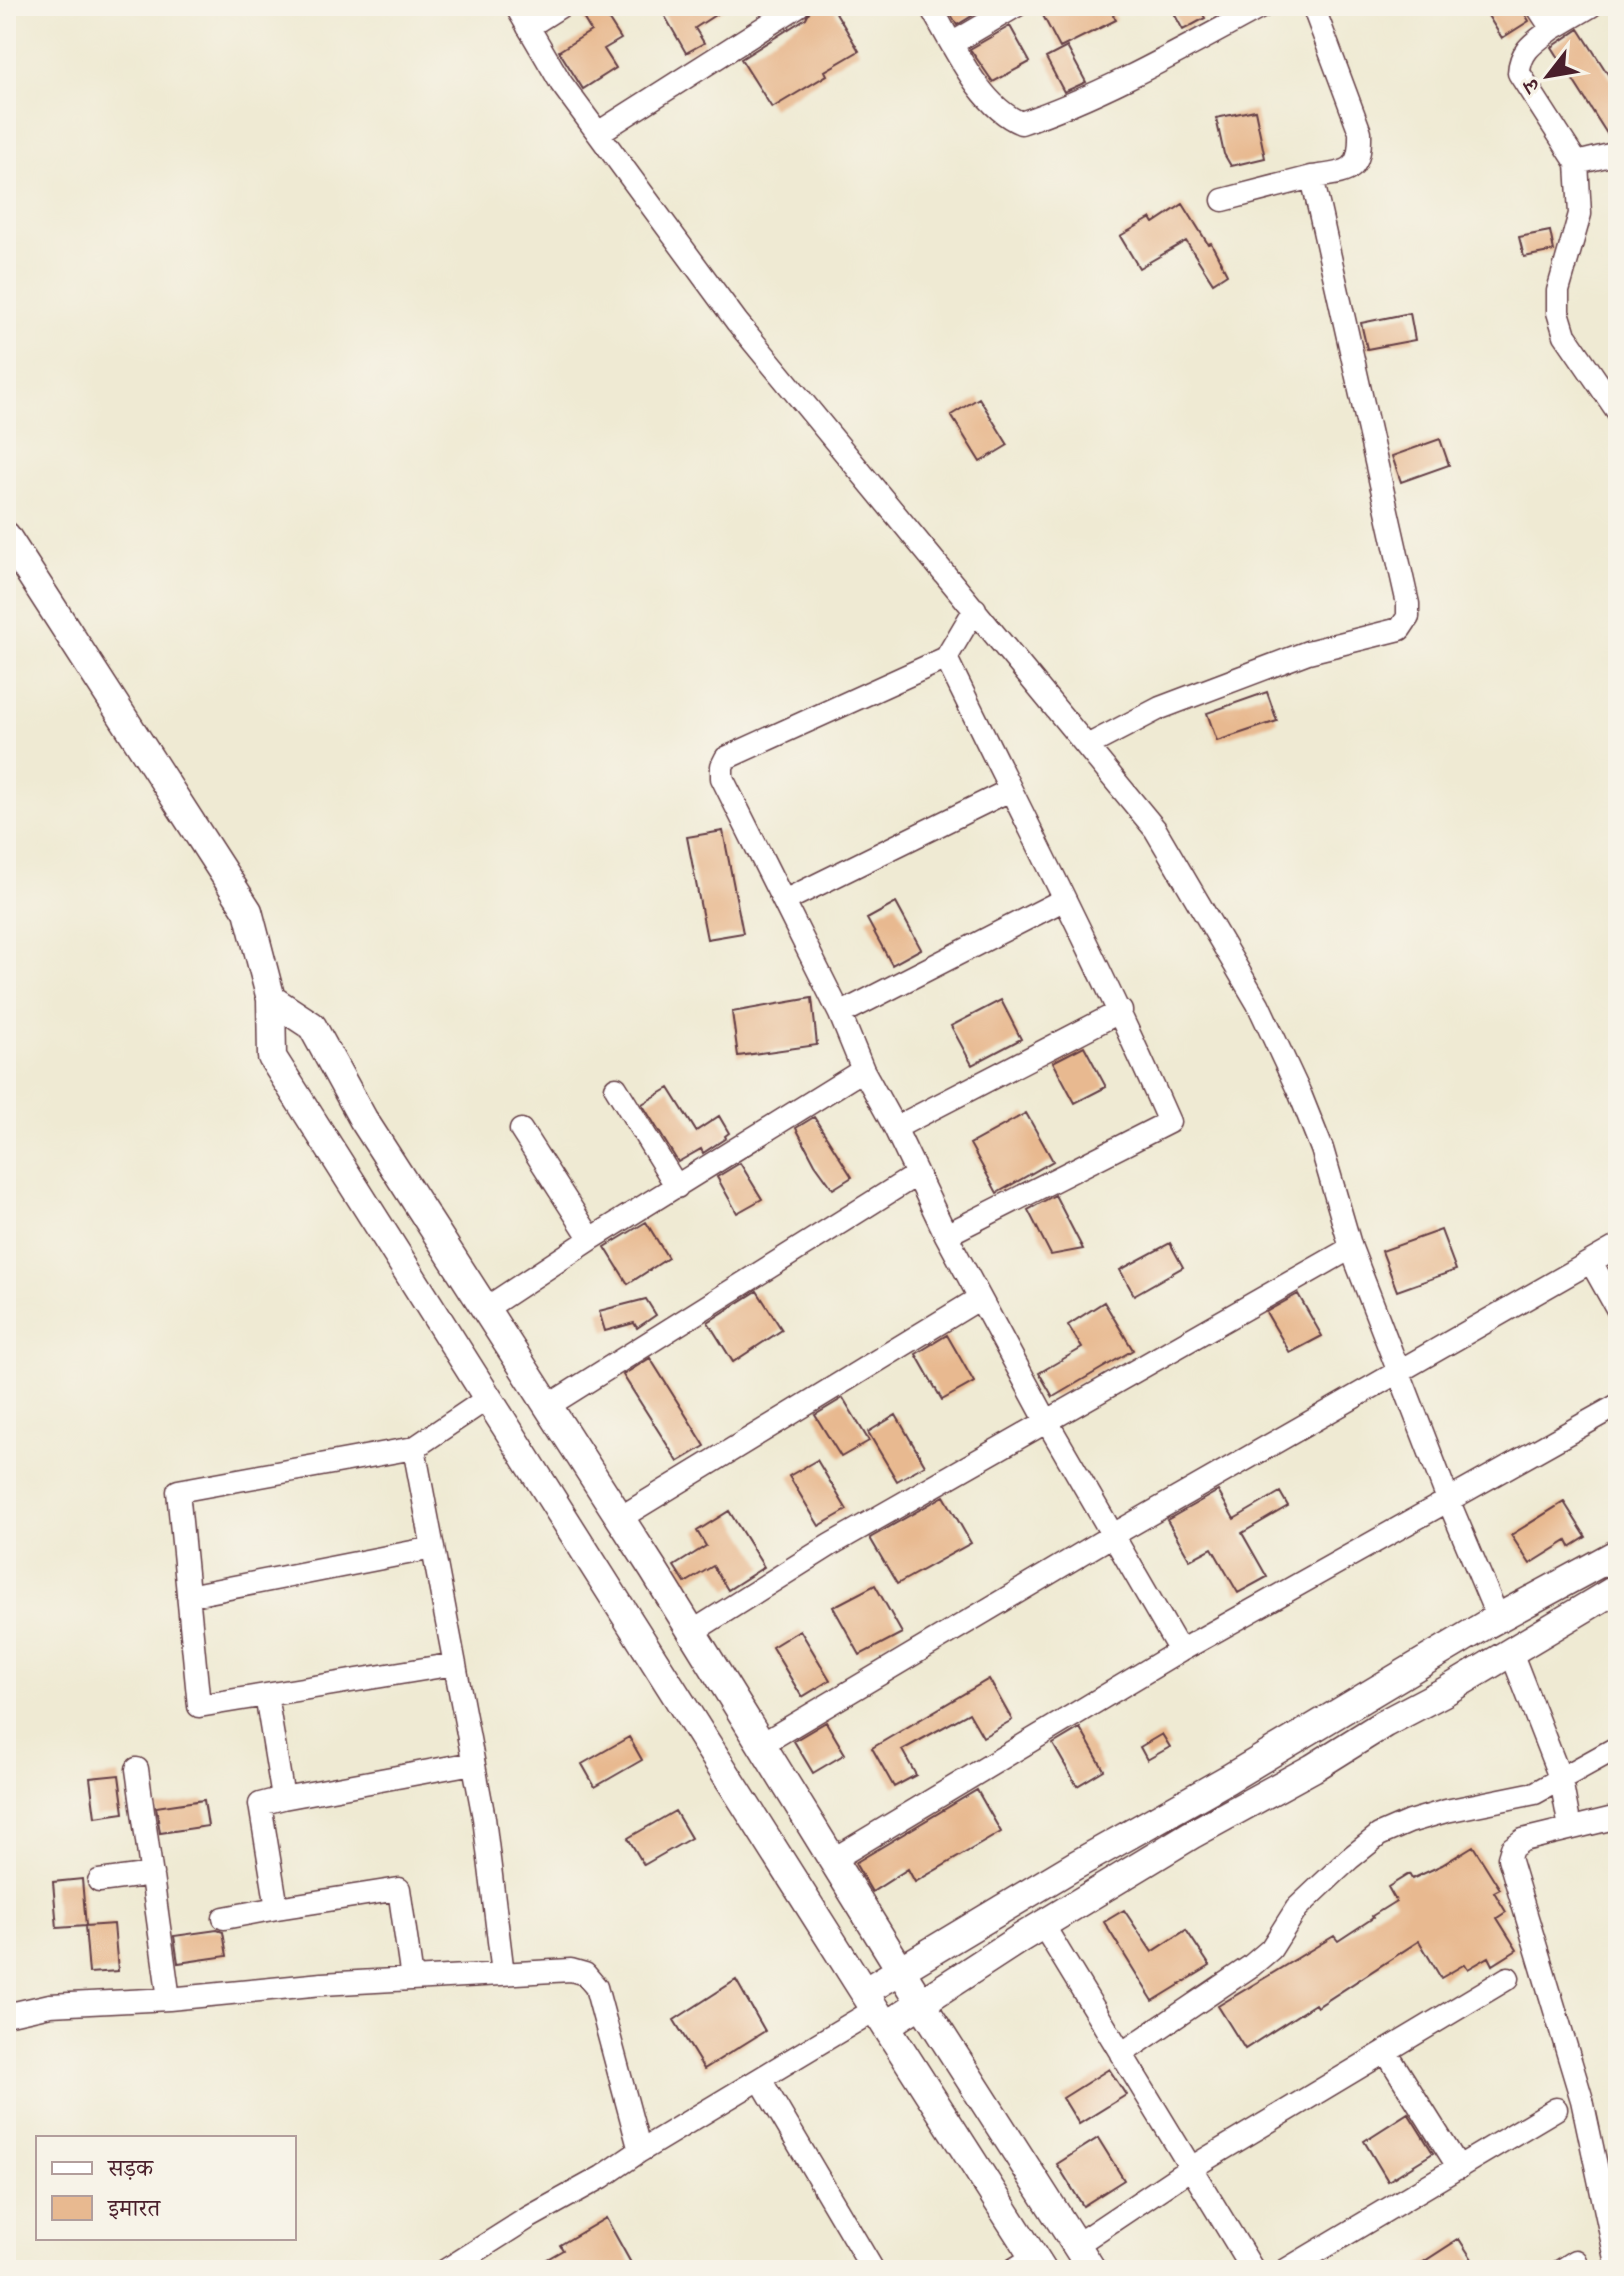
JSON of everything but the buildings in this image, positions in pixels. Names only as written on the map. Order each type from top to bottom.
[{"type":"street","points":[[516,6],[561,83],[737,322],[1155,829],[1258,1004],[1322,1149],[1351,1248],[1561,1780],[1570,1828]]},
{"type":"street","points":[[528,27],[561,6]]},
{"type":"street","points":[[598,133],[798,6]]},
{"type":"street","points":[[930,6],[987,100],[1005,117],[1021,123],[1099,92],[1263,6]]},
{"type":"street","points":[[953,43],[1016,6]]},
{"type":"street","points":[[1223,200],[1312,177],[1345,172],[1360,152],[1360,132],[1313,6]]},
{"type":"street","points":[[1537,6],[1552,29]]},
{"type":"street","points":[[1591,6],[1527,48],[1519,60],[1519,73],[1577,163],[1580,214],[1558,291],[1558,312],[1565,335],[1618,412]]},
{"type":"street","points":[[1577,163],[1618,153]]},
{"type":"street","points":[[1087,746],[1160,708],[1308,652],[1400,629],[1408,617],[1408,604],[1312,177]]},
{"type":"street","points":[[6,536],[248,911],[271,999],[272,1057],[876,2009],[1030,2266]]},
{"type":"street","points":[[975,609],[946,658],[726,758],[722,778],[946,1235],[1046,1420],[1180,1651]]},
{"type":"street","points":[[946,658],[1063,900],[1121,1011],[1169,1122],[946,1235]]},
{"type":"street","points":[[784,901],[1010,790]]},
{"type":"street","points":[[840,1014],[1063,900]]},
{"type":"street","points":[[271,999],[312,1026],[363,1119],[620,1518],[921,2003],[1092,2270]]},
{"type":"street","points":[[895,1128],[1121,1011]]},
{"type":"street","points":[[485,1309],[591,1239],[863,1070]]},
{"type":"street","points":[[616,1088],[677,1187]]},
{"type":"street","points":[[521,1130],[591,1239]]},
{"type":"street","points":[[548,1406],[916,1175]]},
{"type":"street","points":[[762,1744],[1113,1535],[1618,1246]]},
{"type":"street","points":[[692,1632],[830,1545],[1351,1248]]},
{"type":"street","points":[[1591,1262],[1618,1310]]},
{"type":"street","points":[[620,1518],[980,1298]]},
{"type":"street","points":[[455,1664],[199,1706],[178,1491],[414,1448],[488,1398]]},
{"type":"street","points":[[834,1859],[1180,1651],[1618,1405]]},
{"type":"street","points":[[414,1448],[484,1818],[503,1974]]},
{"type":"street","points":[[188,1596],[433,1548]]},
{"type":"street","points":[[876,2009],[902,1969],[1498,1618],[1618,1553]]},
{"type":"street","points":[[446,2270],[876,2009],[921,2003],[1191,1835],[1313,1768],[1618,1588]]},
{"type":"street","points":[[266,1695],[283,1798]]},
{"type":"street","points":[[1121,2054],[1251,1966],[1271,1949],[1297,1908],[1379,1835],[1446,1811],[1535,1793],[1618,1747]]},
{"type":"street","points":[[277,1908],[260,1804],[473,1763]]},
{"type":"street","points":[[137,1769],[169,1999]]},
{"type":"street","points":[[1618,1817],[1523,1840],[1512,1848],[1509,1858],[1582,2100],[1618,2268]]},
{"type":"street","points":[[99,1881],[152,1874]]},
{"type":"street","points":[[224,1918],[399,1889],[412,1979]]},
{"type":"street","points":[[1043,1925],[1253,2270]]},
{"type":"street","points":[[6,2015],[50,2005],[169,1999],[322,1984],[571,1970],[585,1974],[596,1987],[640,2151]]},
{"type":"street","points":[[1076,2245],[1191,2168],[1508,1978]]},
{"type":"street","points":[[1386,2052],[1459,2168]]},
{"type":"street","points":[[760,2079],[873,2270]]},
{"type":"street","points":[[1286,2270],[1556,2109]]}]
